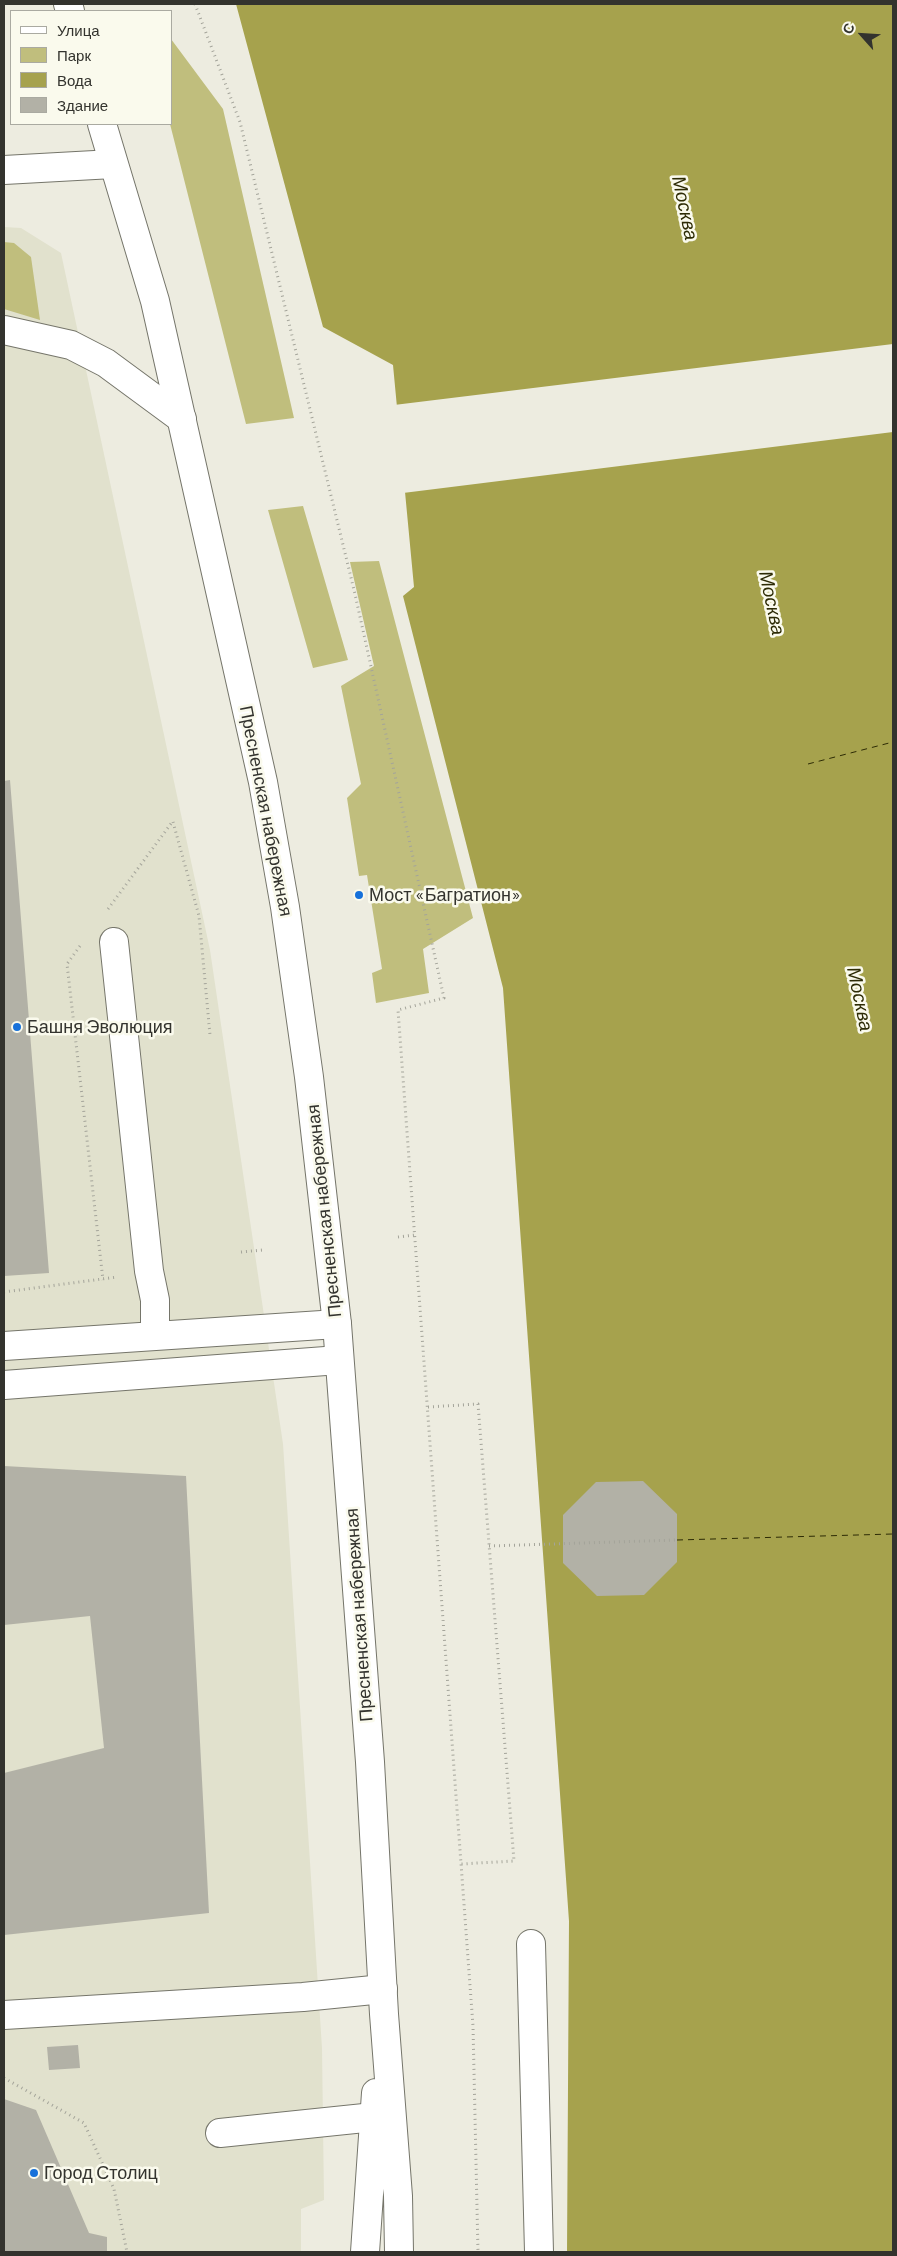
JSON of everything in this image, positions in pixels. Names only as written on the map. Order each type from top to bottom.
[{"type":"main road","name":"Пресненская набережная","points":[[102,125],[155,301],[263,782],[285,907],[311,1087],[337,1324],[370,1762],[383,2001],[398,2196],[399,2252]]},
{"type":"main road","points":[[4,170],[113,164]]},
{"type":"main road","points":[[4,330],[71,344],[106,363],[182,419]]},
{"type":"main road","points":[[114,942],[149,1271],[155,1300],[155,1336]]},
{"type":"main road","points":[[4,1346],[337,1324]]},
{"type":"main road","points":[[4,1385],[339,1360]]},
{"type":"main road","points":[[531,1944],[538,2252]]},
{"type":"main road","points":[[4,2015],[303,1998],[383,2001]]},
{"type":"main road","name":"Пресненская набережная","points":[[365,2252],[383,2001]]},
{"type":"main road","points":[[220,2134],[374,2117]]},
{"type":"path","points":[[195,4],[240,122],[356,594],[444,998],[398,1010],[473,2026],[478,2252]]},
{"type":"path","points":[[173,822],[199,916],[210,1035]]},
{"type":"path","points":[[398,1237],[415,1235]]},
{"type":"path","points":[[241,1252],[263,1250]]},
{"type":"path","points":[[4,1292],[103,1280],[149,1271]]},
{"type":"path","points":[[428,1407],[478,1404],[514,1861],[461,1864]]},
{"type":"path","points":[[489,1546],[677,1540]]},
{"type":"path","points":[[4,2078],[84,2123],[114,2189],[127,2252]]},
{"type":"shaded area","points":[[4,227],[21,228],[61,253],[210,950],[283,1444],[322,2048],[324,2200],[301,2209],[301,2252],[4,2252]]},
{"type":"green space","points":[[172,40],[223,109],[294,418],[246,424],[170,125],[172,125]]},
{"type":"green space","points":[[4,242],[14,243],[31,257],[40,320],[4,309]]},
{"type":"green space","points":[[303,506],[348,660],[313,668],[268,510]]},
{"type":"green space","points":[[379,561],[473,918],[423,949],[429,993],[376,1003],[372,973],[382,969],[367,875],[359,876],[347,798],[361,784],[341,686],[374,666],[350,562]]},
{"type":"water","name":"Москва","points":[[236,4],[893,4],[893,2252],[567,2252],[569,1921],[503,988],[403,596],[414,587],[393,365],[323,327]]},
{"type":"pier","points":[[893,344],[893,432],[403,493],[394,405]]},
{"type":"building","name":"Башня Эволюция","points":[[10,780],[49,1273],[4,1276],[4,781]]},
{"type":"building","points":[[4,1466],[186,1476],[209,1913],[4,1935],[4,1773],[104,1748],[90,1616],[4,1625]]},
{"type":"building","points":[[643,1481],[677,1514],[677,1562],[644,1595],[597,1596],[563,1563],[563,1515],[596,1482]]},
{"type":"building","points":[[78,2045],[80,2068],[49,2070],[47,2047]]},
{"type":"building","name":"Город Столиц","points":[[4,2099],[36,2110],[89,2233],[107,2237],[107,2252],[4,2252]]},
{"type":"ferry route","points":[[808,764],[893,742]]},
{"type":"ferry route","points":[[677,1540],[893,1534]]},
{"type":"place","name":"Мост «Багратион»","points":[[359,895]]},
{"type":"place","name":"Башня Эволюция","points":[[17,1027]]},
{"type":"place","name":"Город Столиц","points":[[34,2173]]}]
